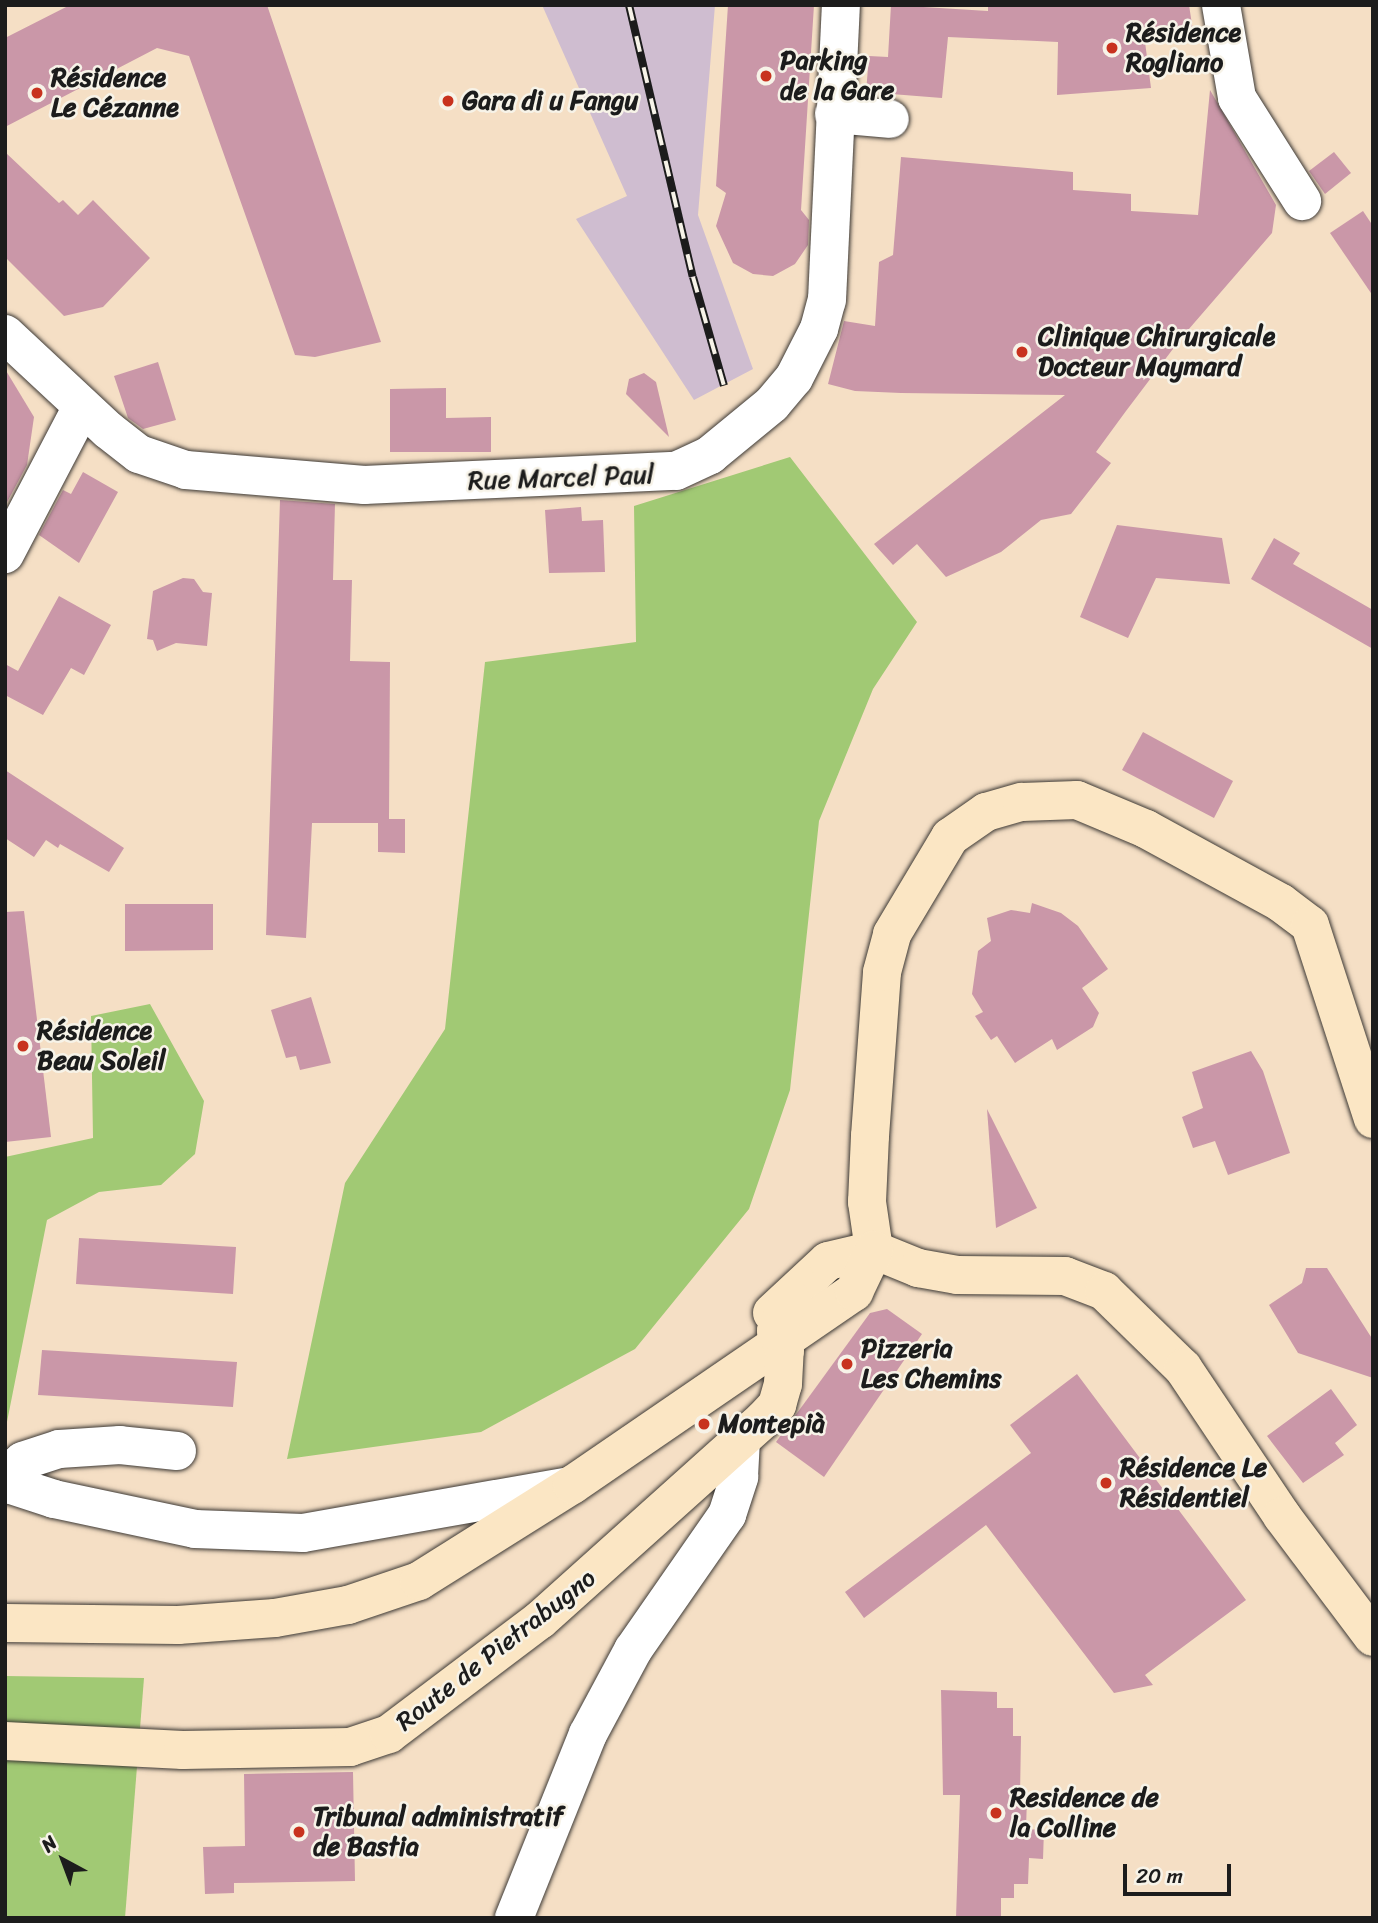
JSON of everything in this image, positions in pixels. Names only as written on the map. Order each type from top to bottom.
[{"type":"main road","points":[[5,1623],[178,1625],[275,1618],[372,1597],[419,1581],[572,1485],[651,1428],[854,1292],[874,1250],[867,1202],[875,1054],[882,972],[892,934],[950,837],[986,812],[1022,802],[1077,800],[1146,828],[1281,903],[1310,925],[1373,1119]]},
{"type":"main road","points":[[651,1428],[712,1363],[790,1298],[828,1261],[874,1250],[918,1268],[957,1275],[1065,1276],[1104,1291],[1183,1368],[1282,1516],[1373,1637]]},
{"type":"main road","name":"Route de Pietrabugno","points":[[5,1741],[183,1750],[350,1747],[389,1734],[540,1620],[741,1441],[777,1405],[783,1384],[782,1342],[776,1331],[790,1298]]},
{"type":"street","name":"Rue Marcel Paul","points":[[5,334],[82,407],[139,454],[186,470],[365,485],[676,471],[710,455],[764,411],[809,353],[827,300],[841,5]]},
{"type":"street","points":[[1221,5],[1237,98],[1302,201]]},
{"type":"street","points":[[834,114],[890,119]]},
{"type":"street","points":[[5,554],[82,407]]},
{"type":"street","points":[[514,1918],[588,1734],[633,1650],[727,1515],[739,1477],[741,1441]]},
{"type":"street","points":[[177,1451],[120,1445],[60,1449],[23,1461],[10,1472],[11,1485],[54,1499],[195,1529],[303,1533],[440,1512],[572,1485]]},
{"type":"street","points":[[440,1512],[464,1554]]},
{"type":"shaded area","points":[[542,5],[715,5],[698,215],[753,369],[694,400],[576,219],[627,196]]},
{"type":"green space","points":[[790,457],[917,622],[873,689],[819,821],[790,1090],[749,1209],[635,1349],[481,1432],[287,1459],[345,1183],[445,1029],[485,662],[636,642],[634,506]]},
{"type":"green space","points":[[150,1004],[204,1101],[195,1154],[161,1185],[99,1192],[47,1220],[5,1432],[5,1157],[93,1138],[91,1016]]},
{"type":"green space","points":[[5,1676],[144,1678],[125,1918],[5,1918]]},
{"type":"building","points":[[70,5],[267,5],[381,342],[315,357],[295,355],[189,56],[157,48],[5,127],[5,38]]},
{"type":"building","name":"Parking de la Gare","points":[[728,5],[814,5],[801,210],[809,220],[808,245],[795,264],[773,276],[753,274],[733,263],[716,226],[726,193],[716,186]]},
{"type":"building","points":[[891,5],[988,11],[988,5],[1189,5],[1193,31],[1145,42],[1151,88],[1057,95],[1058,42],[948,37],[942,98],[866,92],[869,56],[888,57]]},
{"type":"building","name":"Clinique Chirurgicale Docteur Maymard","points":[[1210,90],[1276,205],[1272,233],[1182,337],[1096,452],[1111,463],[1071,514],[1041,520],[1001,552],[946,577],[917,544],[893,565],[874,544],[1065,395],[855,391],[828,384],[844,321],[875,326],[879,262],[893,255],[901,157],[1073,172],[1073,190],[1131,194],[1131,211],[1198,215]]},
{"type":"building","points":[[5,152],[59,203],[63,200],[78,215],[93,200],[150,258],[103,307],[64,316],[5,257]]},
{"type":"building","points":[[1334,152],[1351,173],[1325,194],[1309,171]]},
{"type":"building","points":[[1363,211],[1373,226],[1373,296],[1330,233]]},
{"type":"building","points":[[158,362],[176,420],[143,429],[128,418],[114,376]]},
{"type":"building","points":[[5,369],[34,417],[27,465],[5,506]]},
{"type":"building","points":[[644,373],[656,382],[669,437],[626,394],[629,379]]},
{"type":"building","points":[[446,388],[446,418],[491,417],[491,452],[390,452],[390,389]]},
{"type":"building","points":[[83,472],[118,492],[79,563],[39,535],[63,490],[71,494]]},
{"type":"building","points":[[280,500],[335,504],[333,580],[352,580],[350,661],[390,662],[389,819],[405,819],[405,853],[378,852],[378,823],[312,823],[306,938],[266,935]]},
{"type":"building","points":[[581,507],[582,521],[603,520],[605,572],[549,573],[545,510]]},
{"type":"building","points":[[1117,525],[1222,538],[1230,584],[1156,578],[1128,638],[1080,617]]},
{"type":"building","points":[[1274,538],[1300,553],[1293,564],[1373,610],[1373,649],[1251,579]]},
{"type":"building","points":[[183,578],[194,579],[203,592],[212,593],[207,646],[176,643],[157,651],[153,640],[147,639],[153,591]]},
{"type":"building","points":[[59,596],[111,625],[84,675],[71,668],[43,715],[5,695],[5,664],[18,671]]},
{"type":"building","points":[[1143,732],[1233,781],[1214,818],[1122,770]]},
{"type":"building","points":[[5,770],[124,848],[109,872],[60,844],[58,848],[46,840],[34,857],[5,838]]},
{"type":"building","points":[[1032,903],[1061,913],[1078,926],[1108,969],[1082,988],[1099,1013],[1093,1027],[1057,1050],[1052,1039],[1015,1063],[997,1036],[991,1040],[975,1016],[983,1012],[972,994],[978,951],[991,941],[987,918],[1011,910],[1030,913]]},
{"type":"building","points":[[125,904],[213,904],[213,950],[125,951]]},
{"type":"building","name":"Résidence Beau Soleil","points":[[24,911],[51,1137],[5,1142],[5,912]]},
{"type":"building","points":[[311,997],[331,1063],[300,1070],[296,1056],[286,1058],[271,1010]]},
{"type":"building","points":[[1251,1051],[1263,1071],[1290,1153],[1228,1175],[1215,1141],[1193,1148],[1182,1117],[1203,1108],[1192,1072]]},
{"type":"building","points":[[987,1109],[1037,1208],[996,1228]]},
{"type":"building","points":[[79,1238],[236,1247],[233,1294],[76,1284]]},
{"type":"building","points":[[1306,1268],[1327,1268],[1373,1340],[1373,1378],[1298,1353],[1269,1305],[1302,1283]]},
{"type":"building","points":[[887,1309],[922,1334],[824,1477],[776,1442],[870,1313]]},
{"type":"building","points":[[42,1350],[237,1362],[233,1407],[38,1395]]},
{"type":"building","points":[[1077,1374],[1246,1600],[1145,1675],[1153,1685],[1114,1693],[986,1525],[864,1618],[845,1592],[1031,1453],[1010,1425]]},
{"type":"building","points":[[1331,1389],[1357,1425],[1335,1443],[1344,1455],[1303,1483],[1267,1436]]},
{"type":"building","name":"Residence de la Colline","points":[[941,1690],[997,1692],[997,1708],[1013,1708],[1013,1736],[1021,1736],[1020,1797],[1027,1797],[1026,1829],[1044,1830],[1043,1859],[1029,1858],[1028,1884],[1014,1884],[1014,1898],[1001,1898],[1001,1918],[956,1918],[960,1795],[943,1795]]},
{"type":"building","points":[[353,1772],[355,1881],[234,1883],[234,1893],[205,1894],[203,1847],[245,1846],[244,1774]]},
{"type":"railway","points":[[629,5],[693,277],[724,386]]},
{"type":"place","name":"Résidence Rogliano","points":[[1112,48]]},
{"type":"place","name":"Parking de la Gare","points":[[766,76]]},
{"type":"place","name":"Résidence Le Cézanne","points":[[37,93]]},
{"type":"place","name":"Gara di u Fangu","points":[[448,101]]},
{"type":"place","name":"Clinique Chirurgicale Docteur Maymard","points":[[1022,352]]},
{"type":"place","name":"Résidence Beau Soleil","points":[[23,1046]]},
{"type":"place","name":"Pizzeria Les Chemins","points":[[847,1364]]},
{"type":"place","name":"Montepià","points":[[704,1424]]},
{"type":"place","name":"Résidence Le Résidentiel","points":[[1106,1483]]},
{"type":"place","name":"Residence de la Colline","points":[[996,1813]]},
{"type":"place","name":"Tribunal administratif de Bastia","points":[[299,1832]]}]
